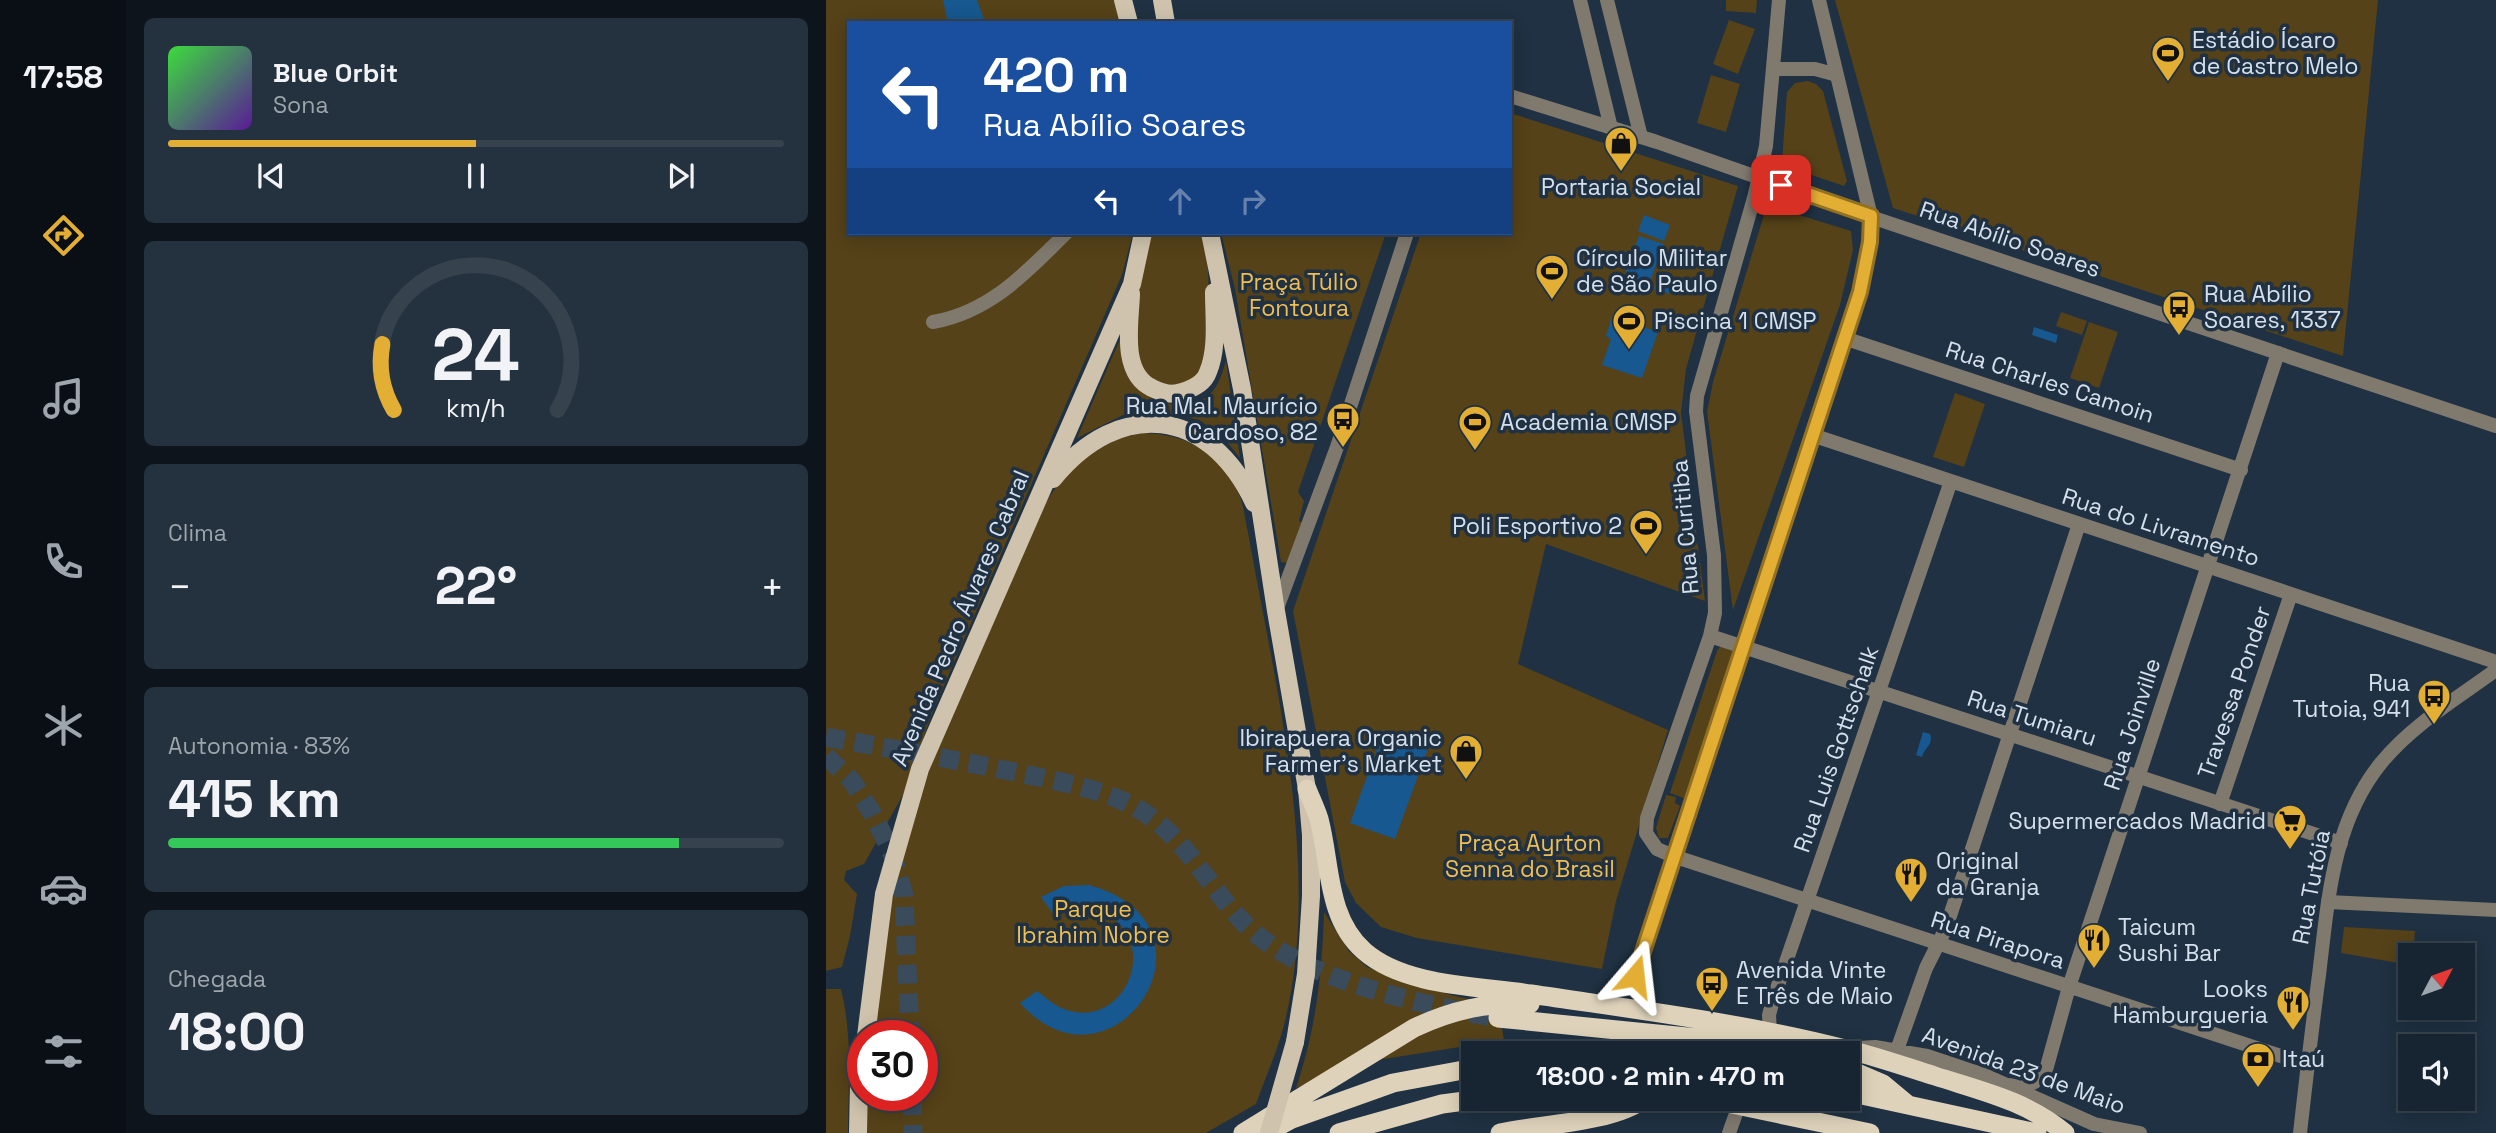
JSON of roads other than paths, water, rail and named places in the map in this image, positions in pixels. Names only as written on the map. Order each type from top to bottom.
[{"type":"highway","points":[[1307,789],[1319,818],[1332,896],[1340,917],[1363,950],[1388,967],[1420,978],[1646,1011],[1770,1032],[1795,1041]]},
{"type":"highway","points":[[1243,1133],[1414,1028],[1437,1017],[1486,1004],[1539,1004],[1558,998]]},
{"type":"highway","points":[[1498,1018],[1727,1041]]},
{"type":"highway","points":[[1860,1063],[2008,1099],[2049,1120],[2065,1133]]},
{"type":"highway","points":[[1860,1068],[1908,1105]]},
{"type":"highway","points":[[1267,1133],[1292,1119],[1393,1083],[1461,1070]]},
{"type":"highway","points":[[1860,1095],[2037,1133]]},
{"type":"highway","points":[[1339,1133],[1442,1104],[1461,1102]]},
{"type":"highway","points":[[1514,1132],[1587,1125],[1620,1111]]},
{"type":"highway","points":[[1767,1111],[1870,1133]]},
{"type":"main road","points":[[1123,0],[1128,21]]},
{"type":"main road","points":[[1162,0],[1166,21]]},
{"type":"main road","name":"Avenida Pedro Álvares Cabral","points":[[868,1020],[884,894],[920,769],[1132,284],[1141,235]]},
{"type":"main road","points":[[1210,235],[1242,389],[1307,789],[1311,835],[1311,896],[1306,974],[1295,1042],[1267,1133]]},
{"type":"main road","points":[[1132,284],[1130,348],[1137,375],[1147,386],[1160,392],[1175,394],[1189,390],[1208,375],[1212,361],[1214,255]]},
{"type":"main road","points":[[1039,496],[1065,464],[1098,438],[1138,425],[1161,424],[1202,438],[1219,452],[1234,467],[1262,519]]},
{"type":"main road","points":[[858,1111],[858,1133]]},
{"type":"street","points":[[1580,0],[1611,128]]},
{"type":"street","points":[[1607,0],[1641,137]]},
{"type":"street","name":"Rua Curitiba","points":[[1673,856],[1657,849],[1646,833],[1646,825],[1710,636],[1715,613],[1714,555],[1696,411],[1697,396],[1766,145],[1779,0]]},
{"type":"street","points":[[1646,1011],[1635,982],[1635,971],[1860,292],[1870,242],[1871,216],[1819,0]]},
{"type":"street","points":[[1773,69],[1815,69],[1837,75]]},
{"type":"street","name":"Rua Abílio Soares","points":[[1512,97],[1641,137],[2496,426]]},
{"type":"street","points":[[933,321],[953,318],[1002,293],[1064,235]]},
{"type":"street","points":[[1276,611],[1337,447],[1407,235]]},
{"type":"street","name":"Rua Charles Camoin","points":[[1844,338],[2241,470]]},
{"type":"street","name":"Rua Joinville","points":[[2010,1085],[2029,1085],[2044,1074],[2069,987],[2278,353]]},
{"type":"street","name":"Rua do Livramento","points":[[1812,435],[2496,662]]},
{"type":"street","name":"Rua Luis Gottschalk","points":[[1770,1032],[1771,1007],[1951,481]]},
{"type":"street","points":[[1897,1050],[1926,968],[1946,928],[2079,524]]},
{"type":"street","name":"Travessa Ponder","points":[[2220,804],[2291,594]]},
{"type":"street","name":"Rua Tumiaru","points":[[1710,636],[2340,843]]},
{"type":"street","name":"Rua Tutóia","points":[[2300,1133],[2328,902],[2346,824],[2379,765],[2401,741],[2496,670]]},
{"type":"street","name":"Rua Pirapora","points":[[1673,856],[2308,1065]]},
{"type":"street","points":[[2328,902],[2496,910]]},
{"type":"street","name":"Avenida 23 de Maio","points":[[1860,1054],[1875,1047],[1927,1056],[2010,1085],[2094,1124],[2140,1133]]},
{"type":"street","points":[[1729,1133],[1737,1111]]},
{"type":"water","points":[[943,0],[977,0],[984,21],[948,21]]},
{"type":"water","points":[[1644,215],[1670,225],[1664,241],[1638,231]]},
{"type":"water","points":[[1639,236],[1664,244],[1647,289],[1623,280]]},
{"type":"water","points":[[1665,271],[1675,278],[1670,294],[1654,289]]},
{"type":"water","name":"Piscina 1 CMSP","points":[[1612,316],[1658,332],[1642,378],[1602,365],[1611,339],[1606,336]]},
{"type":"water","points":[[2034,327],[2058,335],[2056,343],[2032,335]]},
{"type":"water","points":[[1384,730],[1429,746],[1395,839],[1350,823]]},
{"type":"water","points":[[1923,732],[1930,734],[1931,738],[1922,757],[1916,755]]},
{"type":"water","points":[[1089,885],[1131,906],[1152,935],[1155,967],[1144,998],[1121,1022],[1090,1034],[1056,1029],[1020,1003],[1037,991],[1065,1010],[1089,1012],[1106,1006],[1119,995],[1129,980],[1133,963],[1132,946],[1124,930],[1110,916],[1090,908],[1076,908],[1054,915],[1041,897],[1064,886]]},
{"type":"tunnel","points":[[826,737],[1024,774],[1079,786],[1118,799],[1149,816],[1165,829],[1243,922],[1267,942],[1296,960],[1363,987],[1498,1018]]},
{"type":"tunnel","points":[[826,756],[852,781],[892,853],[904,895],[909,1020]]},
{"type":"tunnel","points":[[912,1111],[913,1133]]},
{"type":"place","name":"Estádio Ícaro de Castro Melo","points":[[2168,83]]},
{"type":"place","name":"Portaria Social","points":[[1621,173]]},
{"type":"place","name":"Círculo Militar de São Paulo","points":[[1552,301]]},
{"type":"place","name":"Rua Abílio Soares, 1337","points":[[2179,337]]},
{"type":"place","name":"Piscina 1 CMSP","points":[[1629,351]]},
{"type":"place","name":"Rua Mal. Maurício Cardoso, 82","points":[[1343,449]]},
{"type":"place","name":"Academia CMSP","points":[[1475,452]]},
{"type":"place","name":"Poli Esportivo 2","points":[[1646,556]]},
{"type":"place","name":"Rua Tutoia, 941","points":[[2434,726]]},
{"type":"place","name":"Ibirapuera Organic Farmer's Market","points":[[1466,781]]},
{"type":"place","name":"Supermercados Madrid","points":[[2290,851]]},
{"type":"place","name":"Original da Granja","points":[[1911,904]]},
{"type":"place","name":"Taicum Sushi Bar","points":[[2094,970]]},
{"type":"place","name":"Avenida Vinte E Três de Maio","points":[[1712,1013]]},
{"type":"place","name":"Looks Hamburgueria","points":[[2293,1032]]},
{"type":"place","name":"Itaú","points":[[2258,1089]]},
{"type":"park label","name":"Praça Túlio Fontoura","points":[[1299,295]]},
{"type":"park label","name":"Praça Ayrton Senna do Brasil","points":[[1530,856]]},
{"type":"park label","name":"Parque Ibrahim Nobre","points":[[1093,922]]}]
